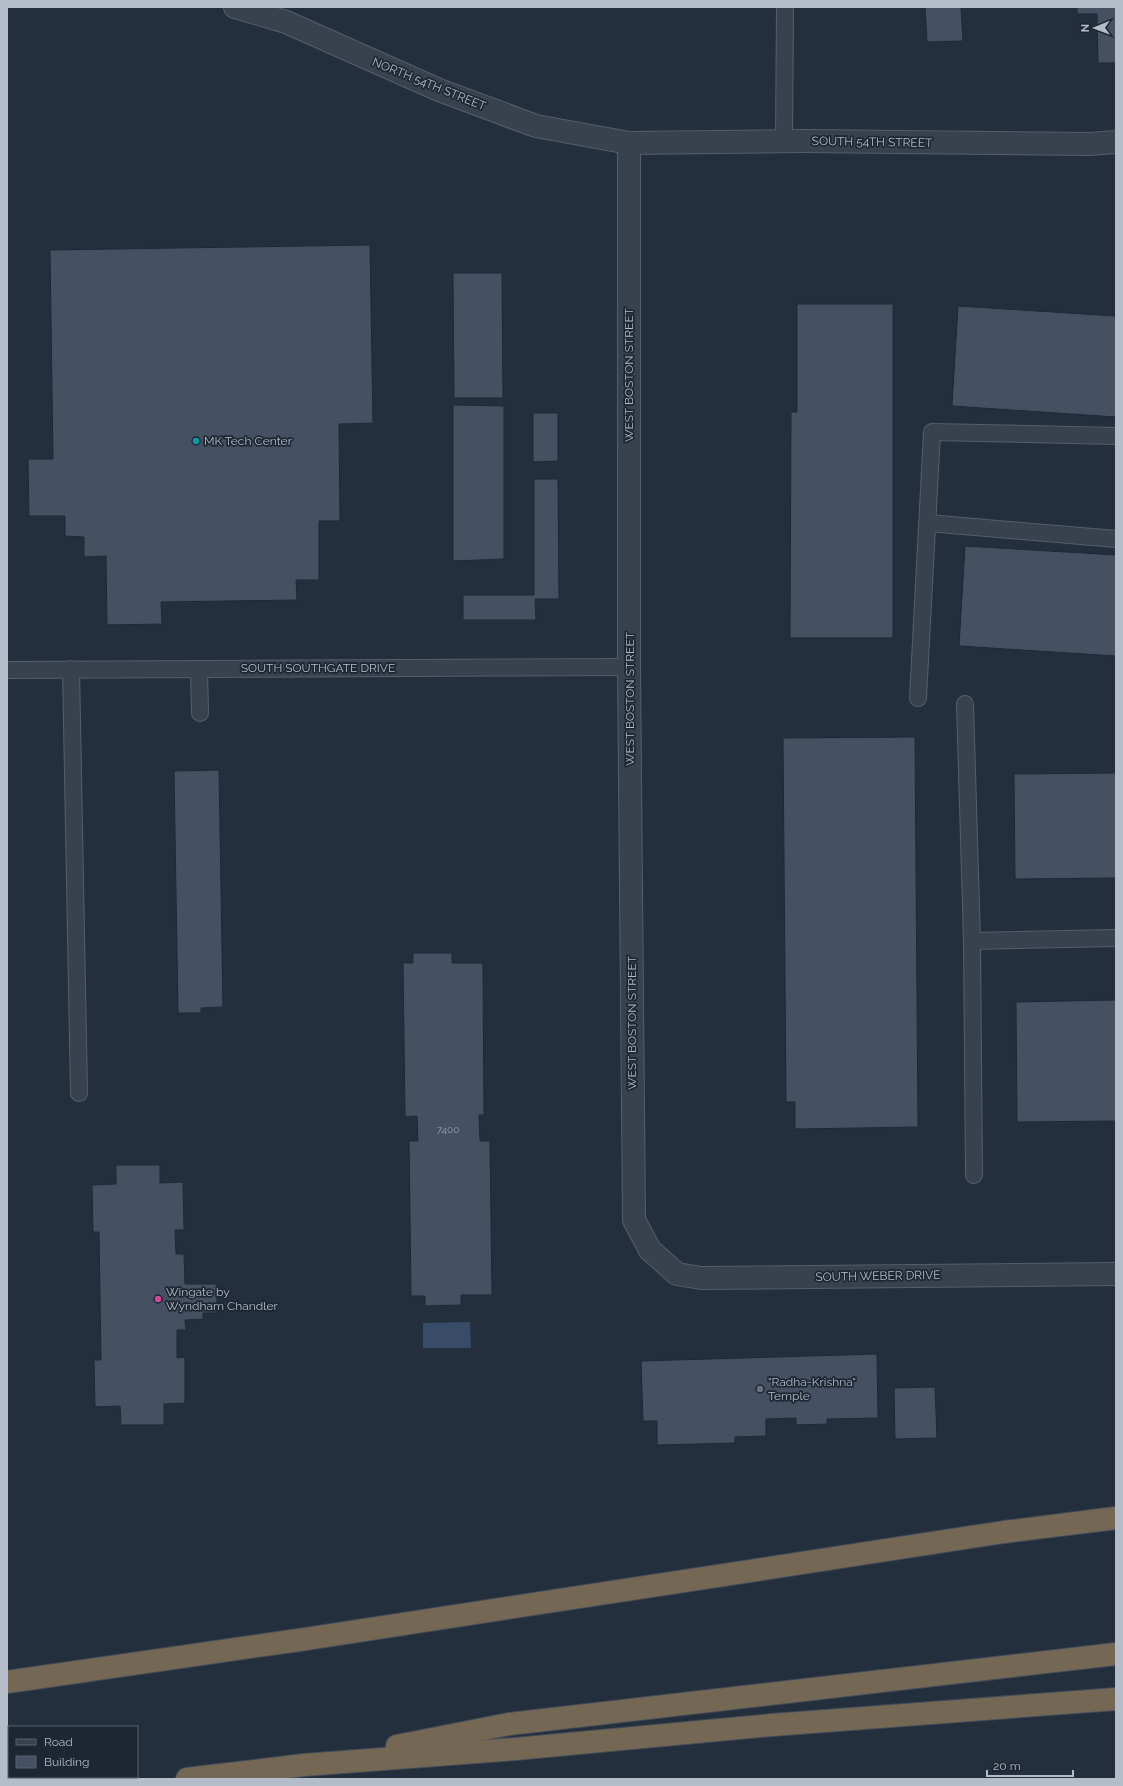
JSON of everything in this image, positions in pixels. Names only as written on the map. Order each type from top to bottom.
[{"type":"highway","points":[[7,1682],[299,1640],[1004,1532],[1116,1518]]},
{"type":"highway","points":[[304,1765],[509,1724],[1116,1654]]},
{"type":"highway","points":[[187,1779],[304,1765],[515,1749],[787,1724],[1116,1699]]},
{"type":"street","name":"NORTH 54TH STREET","points":[[235,7],[286,22],[439,90],[536,126],[629,144]]},
{"type":"street","name":"SOUTH 54TH STREET","points":[[629,144],[784,141],[1090,144],[1116,142]]},
{"type":"street","name":"WEST BOSTON STREET","points":[[629,144],[629,667],[634,1220],[650,1250]]},
{"type":"street","name":"SOUTH WEBER DRIVE","points":[[650,1250],[677,1274],[701,1278],[1116,1274]]},
{"type":"lane","points":[[784,141],[785,7]]},
{"type":"lane","points":[[918,698],[932,432],[1116,436]]},
{"type":"lane","points":[[928,523],[1116,539]]},
{"type":"lane","name":"SOUTH SOUTHGATE DRIVE","points":[[7,670],[629,667]]},
{"type":"lane","points":[[71,669],[79,1093]]},
{"type":"lane","points":[[199,669],[200,713]]},
{"type":"lane","points":[[965,704],[972,941],[974,1175]]},
{"type":"lane","points":[[972,941],[1116,938]]},
{"type":"water","points":[[470,1322],[471,1348],[423,1348],[423,1323]]},
{"type":"building","points":[[925,7],[961,7],[963,41],[927,42]]},
{"type":"building","points":[[1077,7],[1116,7],[1116,63],[1098,63],[1097,14],[1077,14]]},
{"type":"building","name":"MK Tech Center","points":[[370,245],[373,423],[339,424],[340,521],[319,521],[319,580],[296,580],[297,600],[161,602],[162,624],[107,625],[106,556],[84,557],[84,537],[65,536],[65,516],[29,516],[28,459],[53,459],[50,250]]},
{"type":"building","points":[[453,273],[502,273],[503,398],[454,398]]},
{"type":"building","points":[[797,304],[893,304],[893,638],[790,638],[791,412],[797,412]]},
{"type":"building","points":[[958,306],[1116,316],[1116,417],[952,406]]},
{"type":"building","points":[[453,405],[504,406],[504,559],[453,561]]},
{"type":"building","points":[[533,413],[558,413],[558,461],[533,462]]},
{"type":"building","points":[[534,479],[558,479],[559,599],[535,599],[536,620],[463,620],[463,595],[534,595]]},
{"type":"building","points":[[965,546],[1116,555],[1116,656],[959,646]]},
{"type":"building","points":[[915,737],[918,1127],[795,1129],[795,1102],[786,1102],[783,738]]},
{"type":"building","points":[[219,770],[223,1007],[201,1008],[201,1013],[178,1013],[174,771]]},
{"type":"building","points":[[1116,773],[1116,878],[1015,879],[1014,774]]},
{"type":"building","points":[[413,953],[452,953],[452,963],[483,963],[484,1115],[479,1115],[480,1141],[490,1141],[492,1295],[461,1295],[461,1305],[425,1306],[425,1296],[411,1296],[409,1141],[418,1141],[417,1116],[405,1117],[403,963],[413,963]]},
{"type":"building","points":[[1116,1000],[1116,1121],[1017,1122],[1016,1002]]},
{"type":"building","name":"Wingate by Wyndham Chandler","points":[[116,1165],[160,1165],[160,1183],[183,1182],[184,1230],[175,1230],[176,1254],[184,1254],[185,1284],[217,1284],[217,1313],[203,1313],[203,1319],[185,1320],[186,1330],[177,1330],[177,1358],[185,1357],[185,1403],[164,1404],[164,1425],[121,1425],[120,1406],[95,1407],[94,1360],[101,1360],[99,1232],[93,1232],[92,1185],[116,1184]]},
{"type":"building","name":"\"Radha-Krishna\" Temple","points":[[877,1354],[878,1418],[827,1419],[827,1424],[796,1425],[796,1418],[766,1419],[766,1436],[735,1437],[735,1443],[657,1445],[657,1421],[643,1421],[641,1361]]},
{"type":"building","points":[[935,1387],[937,1438],[895,1439],[894,1388]]},
{"type":"place","name":"MK Tech Center","points":[[196,441]]},
{"type":"place","name":"Wingate by Wyndham Chandler","points":[[158,1299]]},
{"type":"place","name":"\"Radha-Krishna\" Temple","points":[[760,1389]]}]
